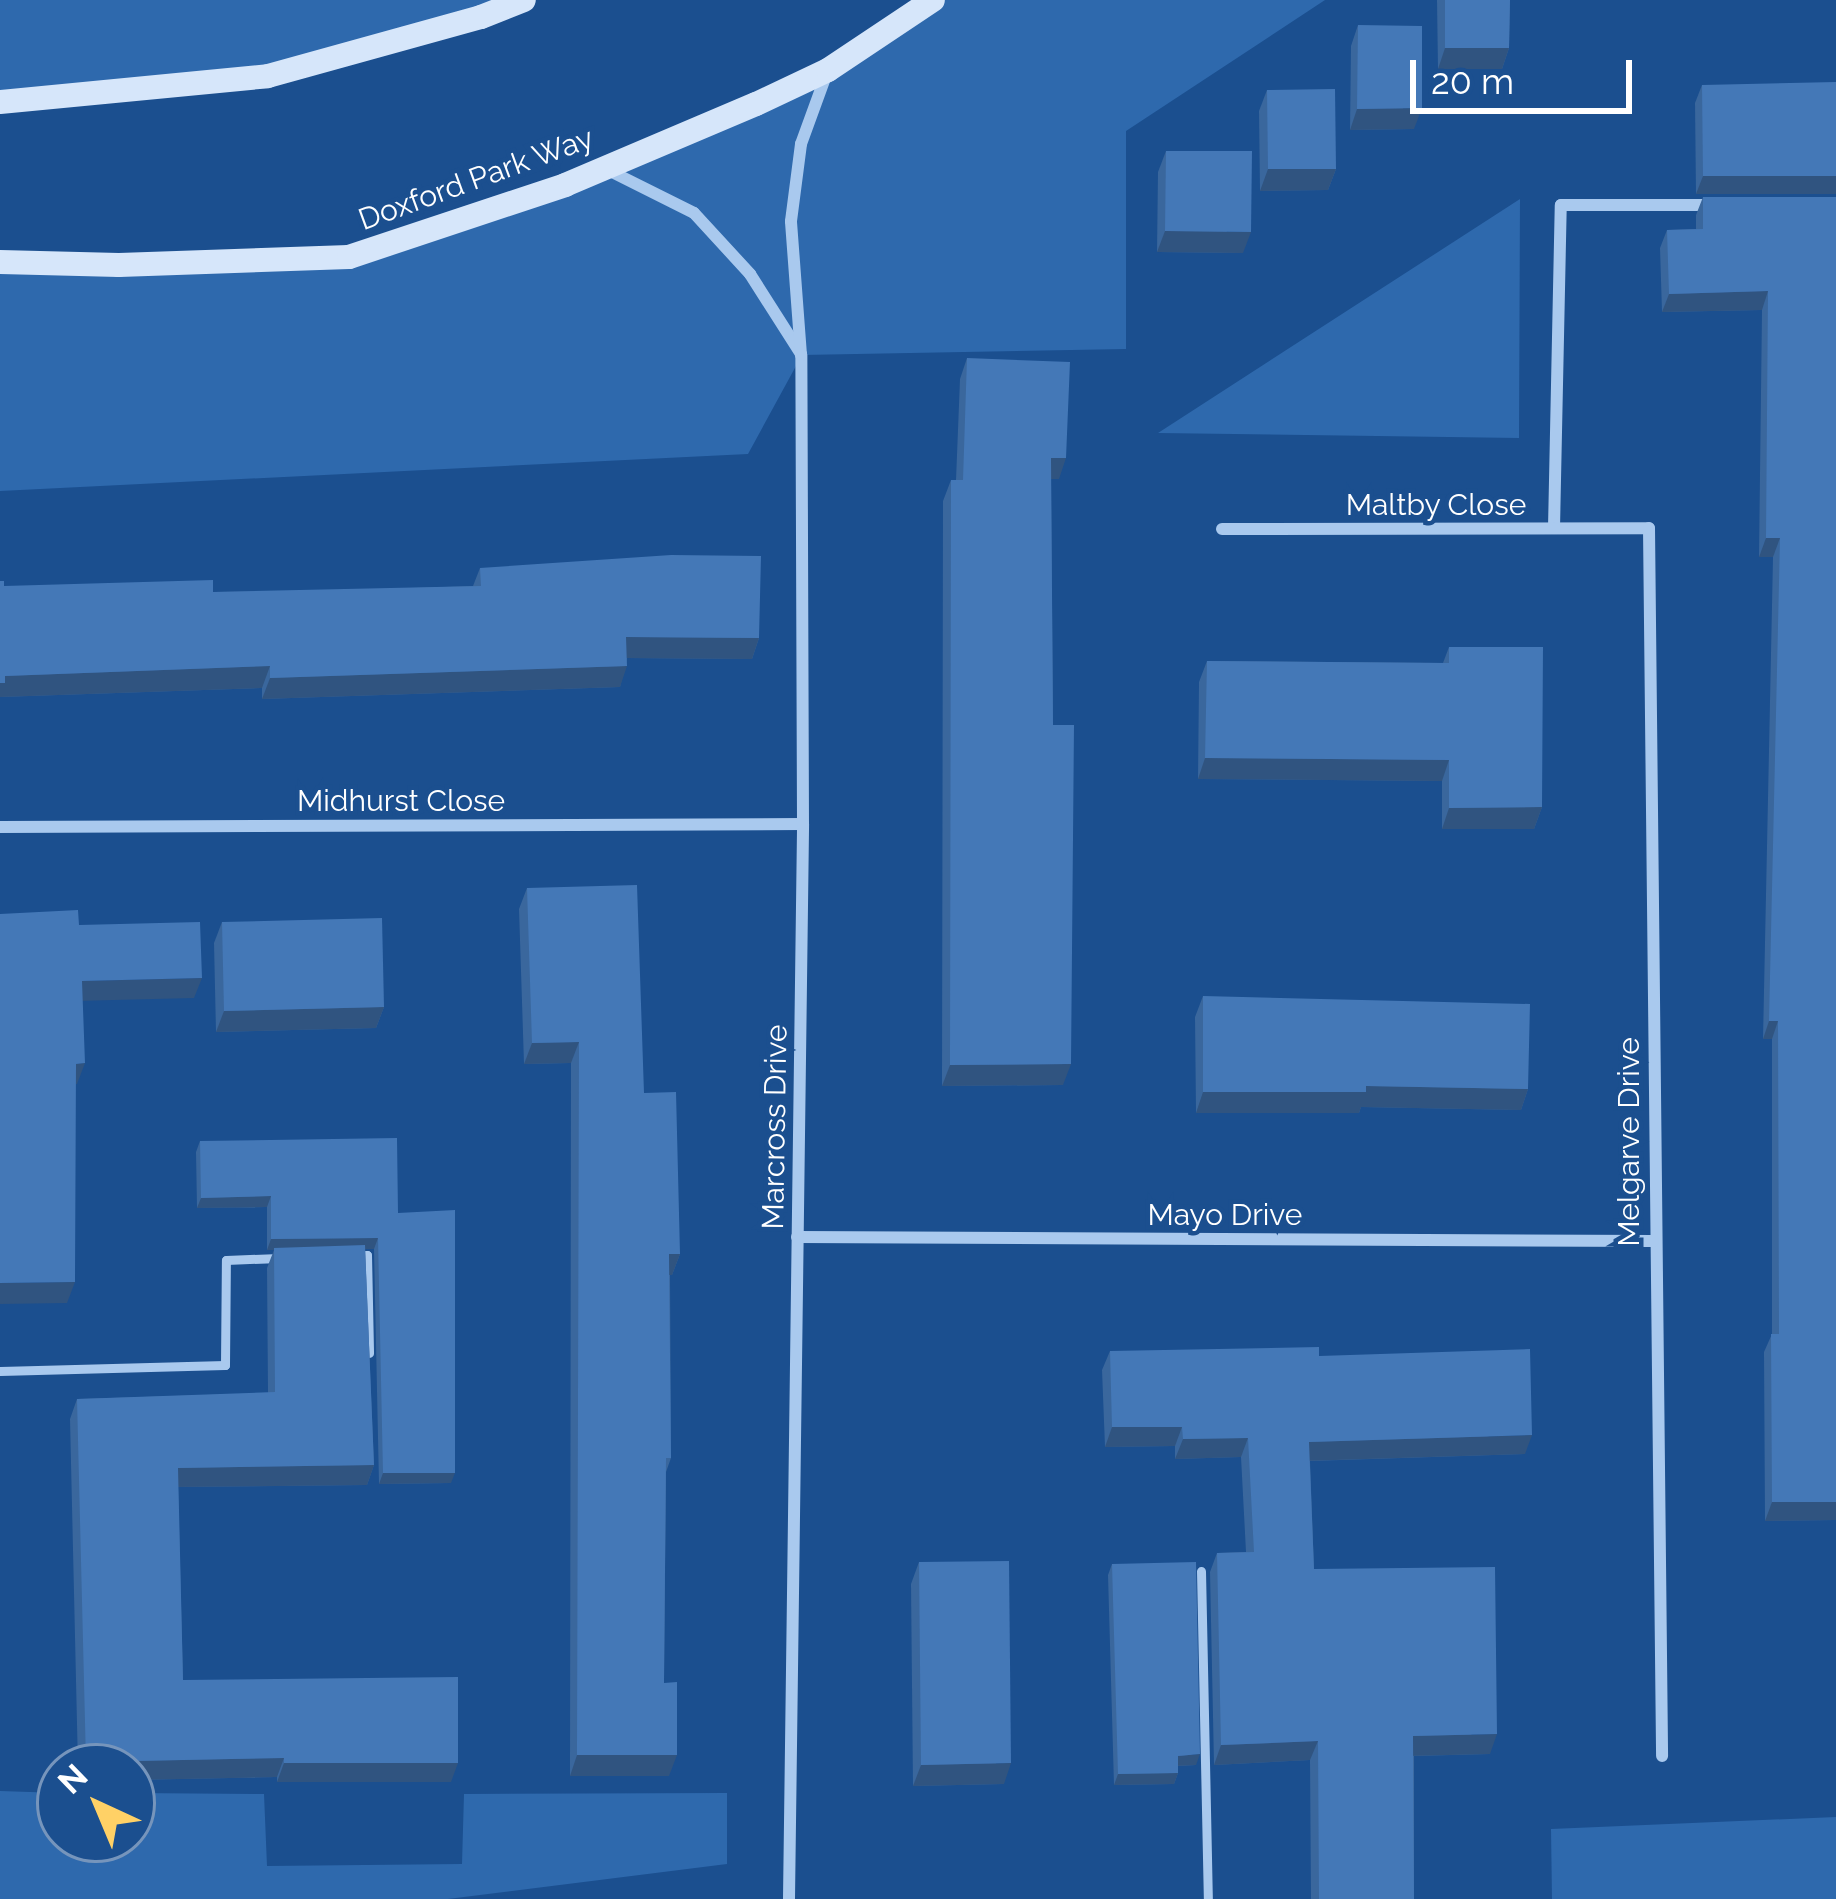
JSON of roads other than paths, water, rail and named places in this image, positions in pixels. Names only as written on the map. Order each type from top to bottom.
[{"type":"main road","points":[[0,101],[268,76],[481,17],[524,0]]},
{"type":"main road","name":"Doxford Park Way","points":[[0,262],[119,266],[349,257],[565,185],[829,70],[933,0]]},
{"type":"street","name":"Marcross Drive","points":[[789,1899],[803,824],[801,356],[791,221],[801,144],[829,70]]},
{"type":"street","points":[[602,167],[694,214],[750,274],[801,356]]},
{"type":"street","points":[[1554,529],[1561,205],[1744,205]]},
{"type":"street","name":"Maltby Close","points":[[1222,529],[1649,527]]},
{"type":"street","name":"Melgarve Drive","points":[[1649,527],[1662,1756]]},
{"type":"street","name":"Midhurst Close","points":[[0,827],[803,824]]},
{"type":"street","name":"Mayo Drive","points":[[797,1237],[1653,1241]]},
{"type":"lane","points":[[344,1256],[367,1255],[370,1367]]},
{"type":"lane","points":[[0,1371],[225,1365],[226,1260],[296,1258]]},
{"type":"lane","points":[[1202,1571],[1208,1899]]}]
